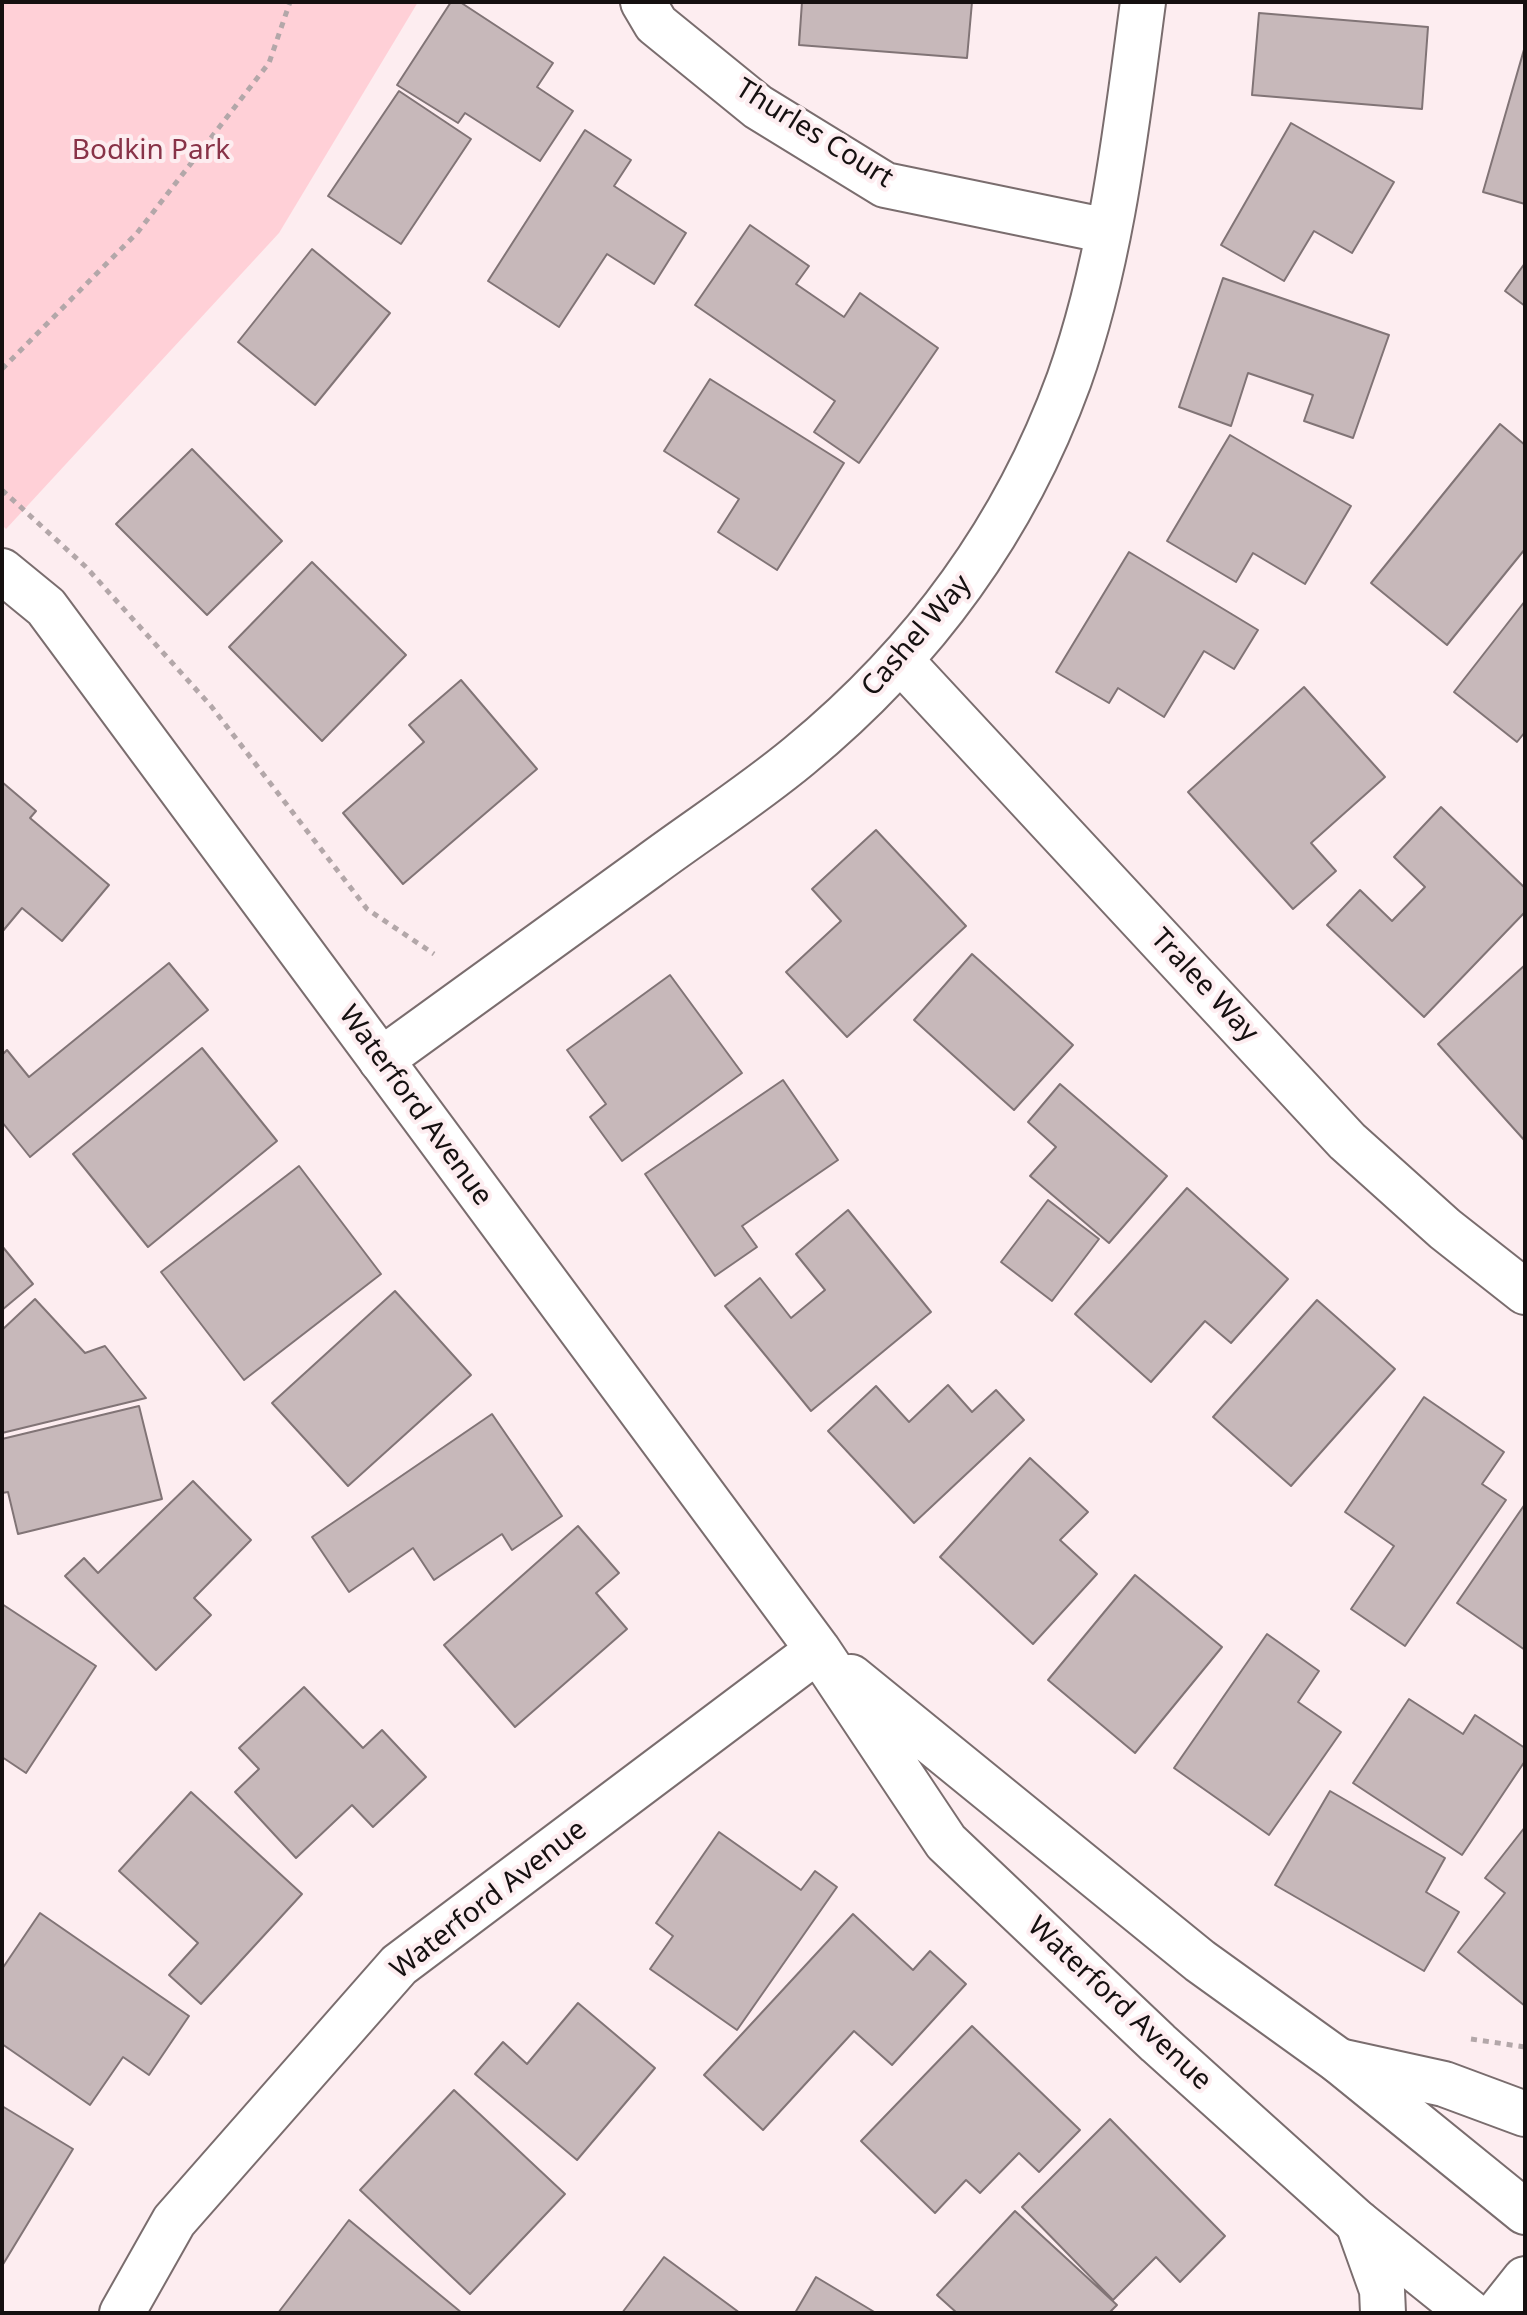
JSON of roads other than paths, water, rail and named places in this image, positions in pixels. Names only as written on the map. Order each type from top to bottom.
[{"type":"street","name":"Thurles Court","points":[[643,2],[656,24],[758,107],[885,185],[1108,231]]},
{"type":"street","name":"Cashel Way","points":[[381,1060],[798,757],[901,661],[979,564],[1016,503],[1069,379],[1089,314],[1108,231],[1143,2]]},
{"type":"street","name":"Waterford Avenue","points":[[2,571],[46,607],[818,1650],[946,1842],[1158,2043],[1358,2223],[1470,2313]]},
{"type":"street","name":"Tralee Way","points":[[901,661],[1347,1141],[1445,1229],[1525,1292]]},
{"type":"street","name":"Waterford Avenue","points":[[818,1650],[1200,1961],[1339,2061],[1525,2212]]},
{"type":"street","name":"Waterford Avenue","points":[[122,2313],[174,2221],[399,1965],[818,1650]]},
{"type":"street","points":[[1339,2061],[1444,2084],[1525,2114]]},
{"type":"street","points":[[1358,2223],[1382,2290],[1383,2313]]},
{"type":"street","points":[[1498,2313],[1525,2279]]},
{"type":"park label","name":"Bodkin Park","points":[[151,151]]}]
